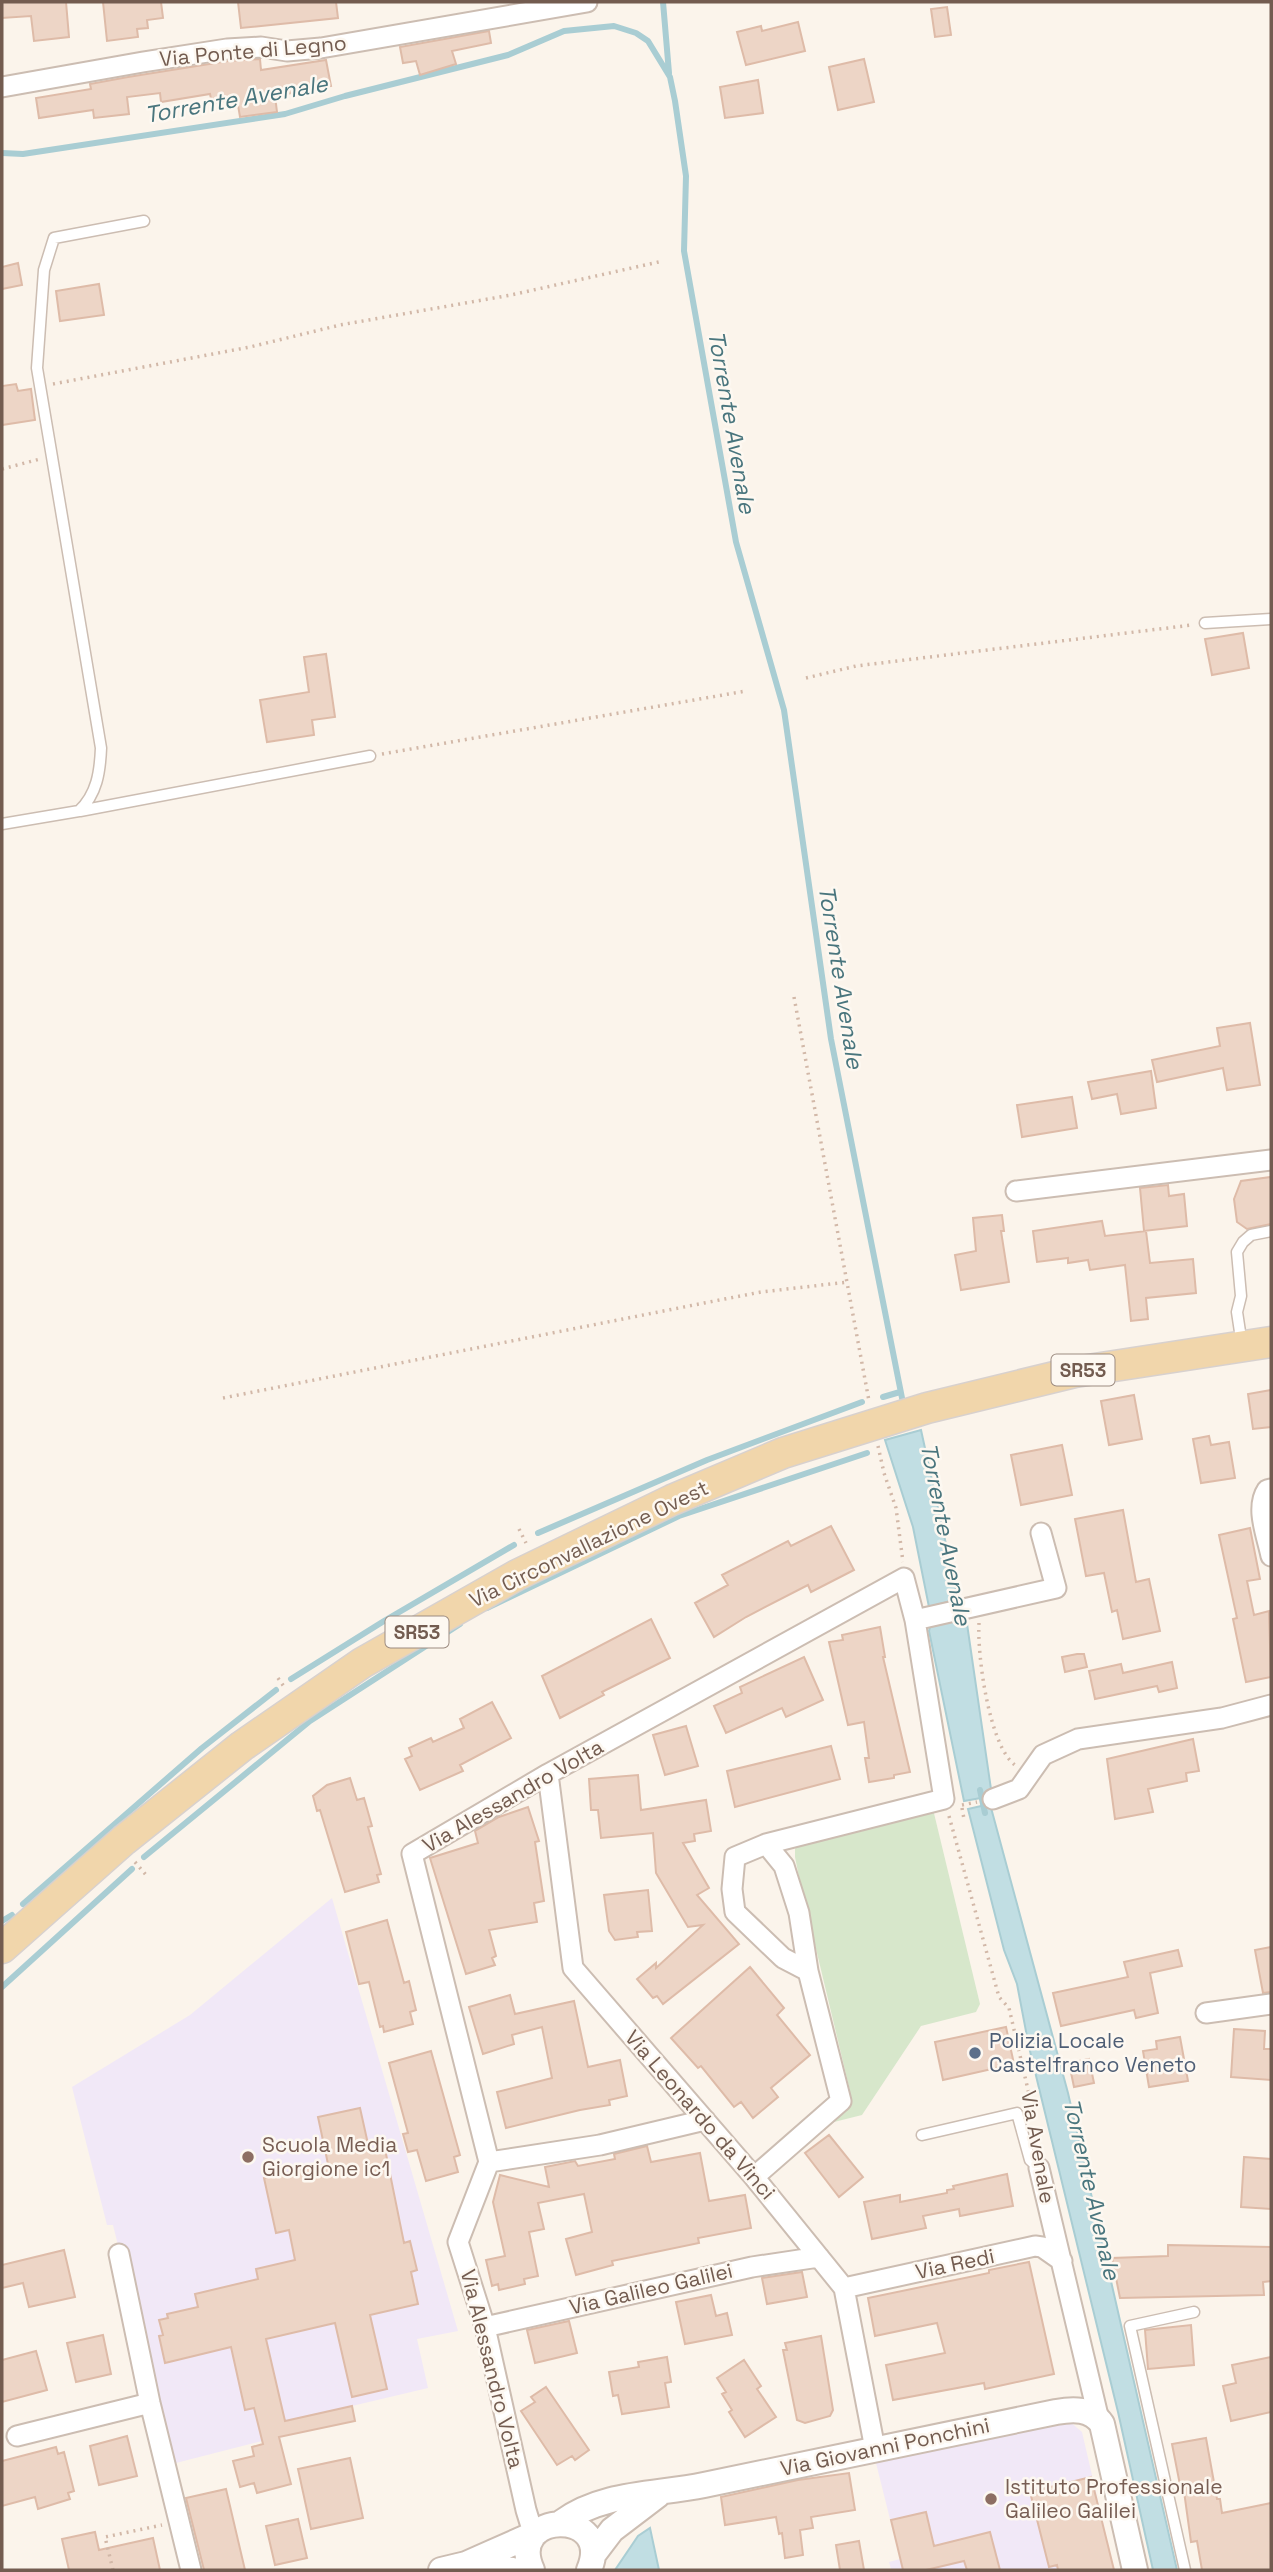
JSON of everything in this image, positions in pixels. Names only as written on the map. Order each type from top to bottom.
[{"type":"main road","name":"Via Circonvallazione Ovest","points":[[2,1948],[124,1840],[242,1746],[362,1664],[517,1575],[673,1500],[783,1453],[878,1422],[1075,1372],[1257,1344]]},
{"type":"street","name":"Via Ponte di Legno","points":[[2,87],[142,61],[227,49],[261,47],[287,51],[321,48],[587,2]]},
{"type":"street","points":[[1016,1191],[1271,1160]]},
{"type":"street","points":[[1271,1489],[1262,1497],[1261,1508],[1271,1556]]},
{"type":"street","points":[[923,1618],[1056,1588],[1041,1533]]},
{"type":"street","points":[[808,1971],[783,1958],[734,1912],[732,1889],[735,1857],[766,1844],[953,1802],[923,1618],[904,1578]]},
{"type":"street","name":"Via Alessandro Volta","points":[[543,2525],[458,2242],[489,2162],[412,1854],[548,1774],[904,1578]]},
{"type":"street","points":[[993,1798],[1019,1789],[1043,1755],[1078,1739],[1222,1717],[1271,1705]]},
{"type":"street","name":"Via Leonardo da Vinci","points":[[548,1774],[573,1968],[754,2177],[844,2288],[875,2449]]},
{"type":"street","points":[[754,2177],[841,2101],[808,1971],[799,1913],[784,1866],[766,1844]]},
{"type":"street","points":[[1206,2013],[1271,2004]]},
{"type":"street","points":[[489,2162],[600,2144],[705,2120]]},
{"type":"street","name":"Via Avenale","points":[[1039,2168],[1135,2570]]},
{"type":"street","name":"Via Redi","points":[[844,2288],[1034,2246],[1042,2247],[1062,2261]]},
{"type":"street","points":[[119,2254],[150,2403],[191,2570]]},
{"type":"street","name":"Via Galileo Galilei","points":[[485,2327],[752,2267],[819,2257]]},
{"type":"street","points":[[17,2436],[150,2403]]},
{"type":"street","name":"Via Giovanni Ponchini","points":[[466,2564],[543,2525],[591,2505],[1072,2409],[1090,2413],[1100,2422]]},
{"type":"street","points":[[590,2566],[612,2530],[664,2491]]},
{"type":"street","points":[[532,2570],[528,2550],[543,2525],[580,2529],[592,2545],[590,2566]]},
{"type":"street","points":[[441,2570],[466,2564],[512,2570]]},
{"type":"lane","points":[[79,811],[97,784],[101,748],[37,368],[44,270],[54,238],[144,221]]},
{"type":"lane","points":[[1205,623],[1271,619]]},
{"type":"lane","points":[[2,824],[370,756]]},
{"type":"lane","points":[[1257,1344],[1237,1312],[1243,1268],[1237,1252],[1242,1242],[1251,1235],[1271,1231]]},
{"type":"lane","points":[[922,2135],[1017,2113],[1030,2160],[1039,2168]]},
{"type":"lane","points":[[1185,2570],[1130,2326],[1194,2312]]},
{"type":"path","points":[[41,386],[250,347],[380,317],[511,295],[663,261]]},
{"type":"path","points":[[2,469],[53,455]]},
{"type":"path","points":[[806,678],[856,666],[1205,623]]},
{"type":"path","points":[[370,756],[746,691]]},
{"type":"path","points":[[794,997],[848,1282],[878,1422],[884,1473],[896,1508],[904,1578]]},
{"type":"path","points":[[223,1398],[715,1301],[797,1287],[848,1282]]},
{"type":"path","points":[[966,1607],[978,1620],[978,1653],[999,1743],[1010,1760],[1032,1769]]},
{"type":"path","points":[[953,1802],[964,1819]]},
{"type":"path","name":"Via Avenale","points":[[953,1802],[999,1997],[1009,2008],[1032,2110]]},
{"type":"path","points":[[113,2570],[105,2537],[171,2523]]},
{"type":"shaded area","name":"Scuola Media Giorgione ic1","points":[[332,1898],[458,2331],[417,2339],[428,2388],[352,2406],[266,2440],[172,2464],[113,2225],[107,2225],[72,2087],[190,2015]]},
{"type":"shaded area","name":"Istituto Professionale Galileo Galilei","points":[[1069,2421],[1082,2432],[1114,2570],[886,2570],[891,2569],[889,2562],[900,2559],[876,2463]]},
{"type":"green space","points":[[932,1805],[980,2004],[976,2012],[921,2026],[862,2115],[822,2125],[848,2101],[850,2091],[800,1882],[795,1849],[800,1840]]},
{"type":"water","points":[[921,1430],[958,1599],[929,1607],[913,1527],[885,1440]]},
{"type":"water","points":[[966,1617],[992,1796],[964,1801],[929,1631],[930,1627]]},
{"type":"water","points":[[990,1804],[1068,2093],[1177,2570],[1153,2570],[1118,2412],[1029,2047],[1017,1984],[1004,1950],[968,1809]]},
{"type":"water","points":[[650,2528],[659,2570],[615,2570],[638,2536]]},
{"type":"building","points":[[2,2],[66,2],[69,37],[34,41],[31,16],[2,18]]},
{"type":"building","points":[[103,2],[161,2],[163,18],[147,20],[148,28],[137,29],[138,37],[107,41]]},
{"type":"building","points":[[238,2],[336,2],[338,18],[241,28]]},
{"type":"building","points":[[947,7],[951,35],[935,37],[931,9]]},
{"type":"building","points":[[798,22],[805,51],[746,65],[737,32],[761,26],[762,31]]},
{"type":"building","points":[[489,31],[491,43],[452,51],[456,64],[420,75],[416,61],[403,63],[400,47]]},
{"type":"building","points":[[260,59],[261,70],[326,60],[331,86],[275,96],[277,112],[240,117],[237,99],[212,103],[210,94],[161,102],[160,93],[127,97],[129,114],[94,118],[93,110],[39,118],[36,98],[91,89],[90,84],[128,77],[228,61]]},
{"type":"building","points":[[864,59],[874,102],[838,110],[829,67]]},
{"type":"building","points":[[758,80],[763,113],[725,118],[720,87]]},
{"type":"building","points":[[18,263],[22,285],[2,289],[2,267]]},
{"type":"building","points":[[99,284],[104,315],[60,321],[56,291]]},
{"type":"building","points":[[16,384],[18,391],[31,389],[35,420],[2,425],[2,386]]},
{"type":"building","points":[[1243,633],[1249,668],[1212,675],[1205,639]]},
{"type":"building","points":[[326,654],[335,717],[312,720],[314,735],[267,742],[260,700],[309,692],[304,657]]},
{"type":"building","points":[[1250,1023],[1260,1085],[1227,1090],[1223,1068],[1157,1082],[1152,1060],[1220,1046],[1217,1028]]},
{"type":"building","points":[[1151,1071],[1156,1108],[1121,1114],[1117,1094],[1092,1099],[1088,1082]]},
{"type":"building","points":[[1072,1097],[1077,1128],[1022,1137],[1017,1105]]},
{"type":"building","points":[[1271,1177],[1271,1224],[1247,1229],[1237,1222],[1234,1199],[1241,1181]]},
{"type":"building","points":[[1168,1185],[1169,1196],[1184,1194],[1187,1226],[1144,1231],[1140,1188]]},
{"type":"building","points":[[1002,1215],[1004,1231],[1001,1231],[1009,1282],[961,1290],[955,1255],[976,1251],[973,1218]]},
{"type":"building","points":[[1102,1221],[1105,1236],[1146,1231],[1150,1263],[1193,1259],[1196,1293],[1146,1298],[1148,1319],[1131,1321],[1125,1265],[1090,1270],[1088,1260],[1068,1263],[1068,1258],[1037,1262],[1033,1231]]},
{"type":"building","points":[[1271,1390],[1271,1427],[1253,1429],[1248,1394]]},
{"type":"building","points":[[1134,1395],[1142,1439],[1109,1445],[1101,1401]]},
{"type":"building","points":[[1209,1436],[1211,1445],[1229,1442],[1235,1478],[1201,1483],[1193,1439]]},
{"type":"building","points":[[1062,1445],[1072,1495],[1021,1505],[1011,1455]]},
{"type":"building","points":[[1123,1510],[1136,1582],[1149,1579],[1160,1631],[1123,1639],[1117,1610],[1112,1612],[1104,1573],[1086,1576],[1075,1519]]},
{"type":"building","points":[[831,1526],[854,1570],[811,1592],[808,1585],[714,1637],[695,1603],[728,1585],[722,1575],[788,1541],[791,1546]]},
{"type":"building","points":[[1250,1528],[1260,1579],[1247,1581],[1254,1615],[1269,1611],[1271,1677],[1246,1682],[1233,1619],[1237,1618],[1219,1535]]},
{"type":"building","points":[[651,1619],[670,1658],[602,1692],[604,1695],[560,1718],[542,1676]]},
{"type":"building","points":[[880,1627],[883,1657],[910,1772],[869,1782],[864,1722],[848,1725],[829,1642],[843,1640],[842,1635]]},
{"type":"building","points":[[1084,1654],[1087,1667],[1065,1672],[1062,1657]]},
{"type":"building","points":[[804,1657],[823,1700],[786,1717],[782,1708],[726,1733],[714,1706],[742,1693],[740,1687]]},
{"type":"building","points":[[1172,1662],[1177,1688],[1159,1692],[1157,1686],[1095,1699],[1089,1671],[1121,1664],[1123,1673]]},
{"type":"building","points":[[492,1702],[511,1738],[460,1765],[463,1771],[420,1790],[405,1759],[412,1756],[409,1748],[431,1738],[433,1742],[464,1728],[460,1719]]},
{"type":"building","points":[[686,1726],[698,1766],[665,1775],[653,1735]]},
{"type":"building","points":[[1193,1739],[1199,1771],[1186,1773],[1187,1781],[1148,1789],[1153,1812],[1115,1819],[1107,1759]]},
{"type":"building","points":[[831,1746],[840,1779],[735,1807],[727,1771]]},
{"type":"building","points":[[638,1775],[641,1810],[706,1800],[711,1831],[694,1834],[695,1841],[683,1843],[709,1888],[697,1895],[739,1944],[663,2004],[657,1996],[653,1998],[637,1979],[656,1963],[656,1968],[703,1925],[688,1927],[656,1873],[653,1833],[601,1838],[598,1810],[591,1810],[589,1779]]},
{"type":"building","points":[[350,1778],[357,1800],[364,1798],[372,1826],[368,1827],[381,1874],[377,1875],[379,1882],[345,1892],[320,1810],[317,1811],[313,1796],[327,1785]]},
{"type":"building","points":[[528,1807],[539,1841],[535,1842],[544,1901],[534,1903],[537,1922],[489,1930],[496,1956],[492,1958],[495,1965],[466,1974],[430,1858],[478,1843],[475,1831],[499,1817]]},
{"type":"building","points":[[648,1890],[652,1931],[637,1932],[638,1937],[615,1940],[609,1931],[604,1895]]},
{"type":"building","points":[[387,1920],[404,1983],[409,1981],[416,2010],[410,2012],[413,2024],[384,2032],[383,2026],[380,2027],[369,1982],[359,1984],[346,1932]]},
{"type":"building","points":[[1271,1947],[1271,1992],[1263,1993],[1255,1950]]},
{"type":"building","points":[[1178,1950],[1182,1966],[1150,1973],[1158,2013],[1136,2018],[1134,2010],[1061,2026],[1053,1993],[1128,1977],[1124,1962]]},
{"type":"building","points":[[750,1967],[784,2008],[777,2015],[810,2055],[771,2088],[778,2097],[753,2118],[741,2102],[734,2107],[701,2066],[698,2068],[671,2038]]},
{"type":"building","points":[[510,1995],[515,2014],[574,2001],[588,2067],[620,2060],[627,2096],[609,2100],[610,2105],[506,2128],[497,2092],[552,2078],[542,2027],[512,2035],[514,2044],[483,2054],[469,2007]]},
{"type":"building","points":[[1006,2027],[1014,2064],[943,2080],[935,2042]]},
{"type":"building","points":[[1234,2029],[1265,2031],[1264,2049],[1271,2049],[1271,2080],[1231,2077]]},
{"type":"building","points":[[1180,2037],[1188,2081],[1149,2087],[1143,2051],[1157,2049],[1156,2041]]},
{"type":"building","points":[[431,2051],[460,2155],[454,2157],[458,2172],[426,2181],[417,2150],[408,2152],[403,2134],[408,2133],[389,2063]]},
{"type":"building","points":[[1089,2059],[1094,2083],[1074,2087],[1069,2063]]},
{"type":"building","points":[[360,2108],[370,2153],[385,2149],[404,2243],[410,2241],[417,2270],[411,2272],[418,2304],[370,2315],[387,2389],[352,2397],[335,2323],[266,2339],[285,2421],[352,2406],[355,2421],[279,2437],[291,2484],[257,2493],[254,2483],[240,2487],[233,2461],[254,2456],[252,2447],[263,2444],[254,2408],[245,2410],[231,2347],[165,2363],[159,2336],[163,2335],[159,2320],[168,2318],[167,2314],[198,2307],[195,2294],[258,2279],[256,2269],[295,2260],[289,2230],[276,2233],[264,2178],[328,2164],[318,2117]]},
{"type":"building","points":[[829,2135],[863,2177],[839,2197],[805,2153]]},
{"type":"building","points":[[647,2146],[651,2162],[700,2153],[709,2201],[745,2195],[751,2228],[698,2238],[699,2243],[612,2261],[613,2265],[576,2275],[566,2239],[592,2232],[584,2194],[538,2203],[544,2229],[529,2232],[538,2276],[524,2279],[525,2284],[499,2290],[498,2284],[492,2286],[486,2260],[505,2256],[493,2202],[500,2175],[549,2187],[545,2167],[575,2161],[578,2166],[615,2159],[614,2154]]},
{"type":"building","points":[[1244,2157],[1271,2159],[1271,2209],[1241,2207]]},
{"type":"building","points":[[1007,2174],[1013,2206],[960,2216],[959,2209],[923,2216],[926,2228],[872,2239],[864,2202],[900,2195],[900,2202],[947,2193],[947,2190],[954,2189],[953,2186]]},
{"type":"building","points":[[1168,2245],[1271,2247],[1271,2281],[1263,2282],[1264,2295],[1120,2298],[1112,2258],[1168,2256]]},
{"type":"building","points":[[64,2250],[75,2297],[29,2307],[23,2283],[2,2288],[2,2265]]},
{"type":"building","points":[[1029,2262],[1054,2374],[985,2389],[984,2383],[893,2400],[886,2365],[945,2353],[937,2323],[875,2336],[868,2298]]},
{"type":"building","points":[[802,2272],[807,2297],[767,2304],[762,2278]]},
{"type":"building","points":[[711,2295],[716,2316],[727,2313],[732,2335],[685,2344],[676,2302]]},
{"type":"building","points":[[569,2321],[577,2353],[535,2363],[527,2330]]},
{"type":"building","points":[[1191,2325],[1194,2365],[1148,2369],[1145,2330]]},
{"type":"building","points":[[103,2335],[111,2374],[76,2382],[67,2343]]},
{"type":"building","points":[[821,2336],[833,2410],[830,2416],[805,2423],[797,2420],[783,2350],[787,2350],[785,2343]]},
{"type":"building","points":[[36,2351],[47,2390],[2,2402],[2,2360]]},
{"type":"building","points":[[667,2357],[671,2382],[665,2383],[669,2407],[622,2414],[618,2395],[613,2396],[609,2372],[639,2367],[638,2362]]},
{"type":"building","points":[[1271,2357],[1271,2412],[1231,2421],[1223,2386],[1236,2383],[1232,2365]]},
{"type":"building","points":[[744,2360],[761,2386],[757,2389],[776,2417],[745,2437],[729,2412],[732,2410],[722,2394],[726,2392],[717,2378]]},
{"type":"building","points":[[546,2387],[589,2450],[575,2460],[572,2456],[557,2465],[521,2411],[535,2402],[531,2397]]},
{"type":"building","points":[[127,2436],[137,2476],[99,2485],[90,2446]]},
{"type":"building","points":[[1206,2438],[1222,2513],[1271,2503],[1271,2570],[1202,2570],[1197,2541],[1191,2542],[1183,2484],[1180,2485],[1172,2444]]},
{"type":"building","points":[[56,2447],[58,2454],[64,2452],[74,2491],[68,2493],[70,2499],[38,2509],[35,2497],[2,2506],[2,2461]]},
{"type":"building","points":[[350,2458],[363,2518],[311,2529],[298,2469]]},
{"type":"building","points":[[849,2473],[855,2510],[811,2517],[813,2528],[800,2530],[803,2555],[785,2558],[782,2533],[779,2534],[776,2517],[725,2525],[721,2497],[798,2480]]},
{"type":"building","points":[[1091,2477],[1114,2570],[1058,2570],[1057,2565],[1049,2567],[1030,2492]]},
{"type":"building","points":[[226,2489],[245,2570],[204,2570],[186,2498]]},
{"type":"building","points":[[926,2512],[934,2546],[990,2532],[1000,2570],[967,2570],[964,2561],[926,2570],[903,2570],[891,2520]]},
{"type":"building","points":[[298,2519],[307,2558],[275,2565],[266,2526]]},
{"type":"building","points":[[95,2532],[99,2550],[153,2538],[160,2570],[69,2570],[62,2539]]},
{"type":"building","points":[[859,2541],[864,2570],[840,2570],[836,2545]]},
{"type":"waterway","points":[[663,2],[669,73]]},
{"type":"waterway","name":"Torrente Avenale","points":[[2,153],[23,154],[285,114],[508,55],[564,31],[614,26],[636,33],[648,41],[670,77],[675,101],[686,176],[684,251],[736,542],[784,710],[831,1039],[904,1408]]},
{"type":"waterway","points":[[883,1397],[900,1392]]},
{"type":"waterway","points":[[538,1533],[707,1460],[862,1402]]},
{"type":"waterway","points":[[487,1608],[679,1516],[867,1453]]},
{"type":"waterway","points":[[291,1679],[514,1545]]},
{"type":"waterway","points":[[144,1857],[310,1721],[460,1624]]},
{"type":"waterway","points":[[23,1904],[202,1748],[276,1690]]},
{"type":"waterway","name":"Torrente Avenale","points":[[980,1790],[985,1813]]},
{"type":"waterway","points":[[2,1987],[132,1869]]},
{"type":"waterway","points":[[2,1921],[12,1915]]},
{"type":"place","name":"Polizia Locale Castelfranco Veneto","points":[[975,2053]]},
{"type":"place","name":"Scuola Media Giorgione ic1","points":[[248,2157]]},
{"type":"place","name":"Istituto Professionale Galileo Galilei","points":[[991,2499]]}]
